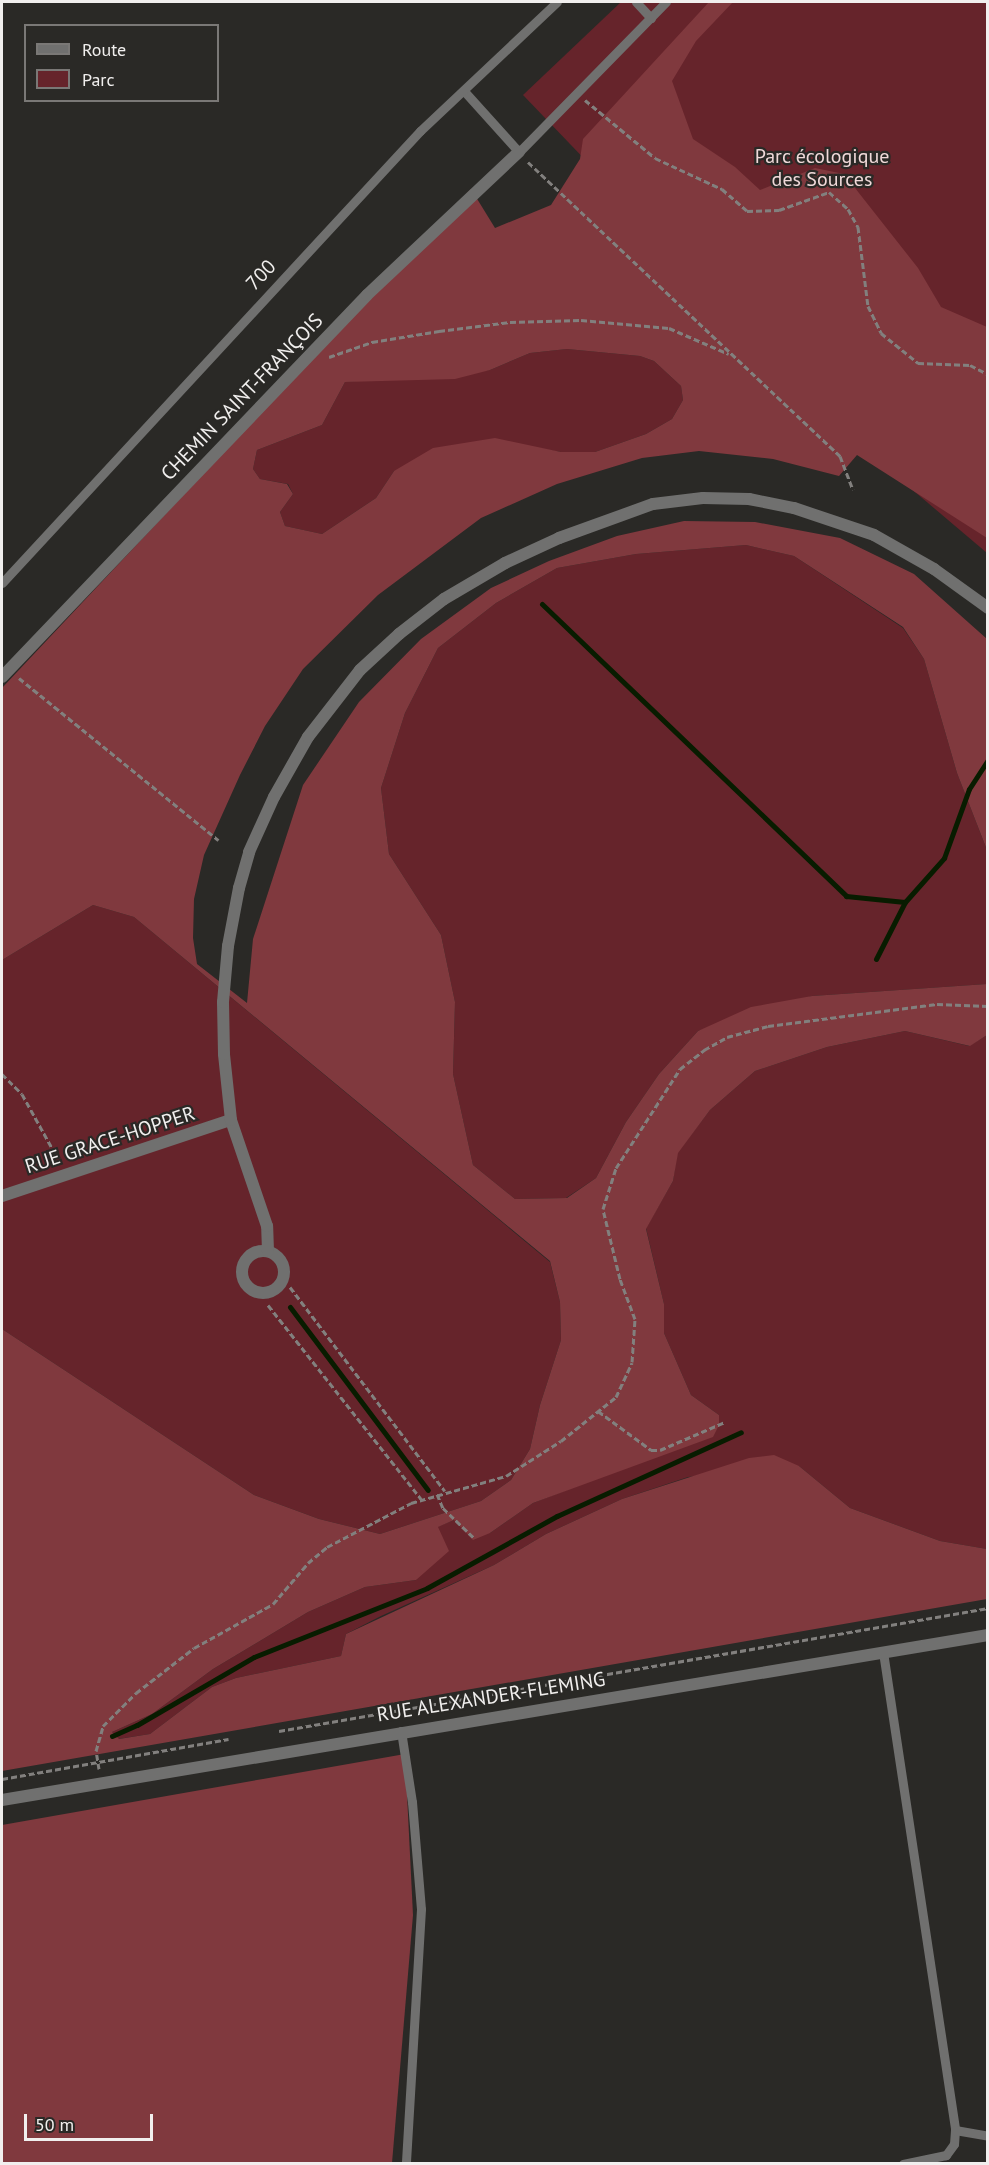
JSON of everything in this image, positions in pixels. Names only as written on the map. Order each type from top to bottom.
[{"type":"street","name":"CHEMIN SAINT-FRANÇOIS","points":[[5,673],[367,295],[519,152]]},
{"type":"street","points":[[268,1251],[268,1229],[231,1120],[224,1054],[223,1002],[228,946],[239,888],[249,852],[274,797],[308,737],[360,670],[444,599],[505,563],[599,523],[652,504],[703,498],[749,499],[794,508],[874,535],[934,569],[987,608]]},
{"type":"street","name":"RUE GRACE-HOPPER","points":[[2,1196],[231,1120]]},
{"type":"street","name":"RUE ALEXANDER-FLEMING","points":[[2,1800],[401,1731],[987,1635]]},
{"type":"lane","name":"700","points":[[2,583],[381,172],[557,2]]},
{"type":"lane","points":[[636,2],[651,18]]},
{"type":"lane","points":[[464,90],[519,152],[666,2]]},
{"type":"lane","points":[[883,1652],[955,2130],[954,2144],[946,2155],[903,2163]]},
{"type":"lane","points":[[401,1731],[412,1802],[421,1909],[406,2163]]},
{"type":"lane","points":[[955,2130],[987,2136]]},
{"type":"path","points":[[577,93],[655,158],[722,189],[747,211],[779,210],[829,192],[848,209],[858,227],[868,306],[881,333],[918,363],[970,365],[987,374]]},
{"type":"path","points":[[519,152],[840,456],[853,490]]},
{"type":"path","points":[[328,357],[372,342],[439,330],[510,322],[581,320],[669,328],[734,356]]},
{"type":"path","points":[[5,673],[218,840]]},
{"type":"path","points":[[100,1783],[96,1751],[103,1726],[136,1693],[194,1648],[273,1604],[308,1563],[327,1547],[422,1499],[506,1476],[561,1441],[616,1396],[632,1362],[635,1319],[620,1279],[603,1209],[616,1168],[680,1069],[704,1050],[728,1037],[768,1026],[937,1004],[987,1006]]},
{"type":"path","points":[[2,1074],[22,1094],[56,1155]]},
{"type":"path","points":[[290,1287],[446,1491]]},
{"type":"path","points":[[268,1305],[422,1499]]},
{"type":"path","points":[[598,1411],[651,1450],[660,1450],[725,1422]]},
{"type":"path","points":[[437,1494],[443,1508],[457,1518],[473,1537]]},
{"type":"path","name":"RUE ALEXANDER-FLEMING","points":[[279,1731],[987,1608]]},
{"type":"path","points":[[2,1779],[229,1739]]},
{"type":"green space","name":"Parc écologique des Sources","points":[[621,2],[987,2],[987,553],[856,442],[523,95]]},
{"type":"green space","points":[[567,349],[640,356],[654,361],[681,386],[683,400],[672,419],[646,434],[595,452],[561,452],[528,447],[394,471],[376,498],[322,534],[285,526],[280,512],[293,494],[288,484],[260,479],[253,469],[257,450],[322,425],[345,382],[490,370],[530,353]]},
{"type":"green space","points":[[746,545],[794,556],[903,628],[924,659],[957,773],[987,850],[987,984],[812,996],[698,1031],[659,1074],[626,1122],[596,1178],[566,1198],[515,1199],[473,1165],[453,1074],[455,1002],[441,935],[389,854],[381,788],[405,713],[438,648],[496,603],[557,568],[636,554]]},
{"type":"green space","points":[[93,905],[134,917],[550,1262],[560,1302],[561,1340],[540,1405],[530,1449],[511,1480],[481,1501],[380,1534],[319,1519],[254,1495],[2,1329],[2,960]]},
{"type":"green space","points":[[905,1031],[969,1046],[987,1035],[987,1549],[940,1541],[850,1508],[799,1466],[688,1477],[622,1499],[546,1534],[494,1565],[346,1634],[341,1656],[236,1678],[212,1687],[150,1734],[118,1739],[112,1732],[152,1714],[213,1669],[308,1612],[365,1587],[416,1580],[437,1527],[454,1520],[490,1533],[533,1503],[611,1473],[719,1415],[691,1395],[664,1333],[664,1304],[646,1228],[673,1181],[677,1153],[710,1110],[755,1071],[827,1047]]},
{"type":"shaded area","points":[[709,2],[733,2],[696,41],[672,81],[693,139],[735,167],[760,190],[815,168],[844,174],[918,268],[941,307],[987,327],[987,538],[857,455],[839,476],[773,459],[699,451],[642,458],[557,484],[481,518],[378,595],[303,669],[265,726],[204,855],[194,899],[193,938],[197,964],[247,1003],[253,939],[303,785],[359,702],[421,639],[491,588],[549,561],[617,536],[684,521],[755,522],[840,538],[914,574],[987,639],[987,850],[957,773],[924,659],[903,627],[794,556],[746,545],[636,554],[557,568],[496,603],[438,648],[405,713],[381,788],[389,854],[441,935],[455,1002],[453,1074],[473,1165],[515,1199],[567,1198],[596,1178],[626,1122],[659,1074],[698,1031],[751,1007],[812,996],[987,984],[987,1035],[970,1046],[905,1031],[827,1047],[755,1071],[710,1110],[678,1153],[673,1181],[646,1229],[664,1304],[664,1333],[691,1395],[719,1415],[719,1425],[713,1437],[533,1503],[490,1533],[473,1540],[454,1520],[438,1527],[449,1551],[416,1580],[365,1587],[308,1612],[213,1669],[152,1714],[112,1732],[119,1739],[150,1734],[212,1687],[236,1678],[341,1656],[346,1634],[494,1565],[546,1534],[622,1499],[749,1458],[774,1455],[799,1466],[850,1508],[940,1541],[987,1549],[987,1599],[2,1771],[2,1329],[254,1495],[319,1519],[380,1534],[481,1501],[511,1480],[530,1449],[540,1405],[561,1340],[560,1302],[550,1261],[134,917],[93,905],[2,960],[2,688],[471,189],[495,228],[551,205],[580,159],[583,139]],"holes":[[[567,349],[640,356],[654,361],[681,386],[683,400],[672,419],[646,434],[595,452],[561,452],[495,438],[433,448],[394,471],[376,498],[322,534],[285,526],[280,512],[293,494],[287,484],[260,479],[253,469],[257,450],[322,425],[345,382],[455,379],[490,370],[530,353]]]},
{"type":"shaded area","points":[[405,1754],[413,1915],[392,2163],[2,2164],[2,1825]]},
{"type":"waterway","points":[[542,604],[846,896],[905,902]]},
{"type":"waterway","points":[[876,959],[905,902],[944,858],[969,789],[988,760]]},
{"type":"waterway","points":[[290,1307],[428,1490]]},
{"type":"waterway","points":[[112,1736],[137,1725],[254,1657],[427,1588],[557,1516],[741,1432]]}]
